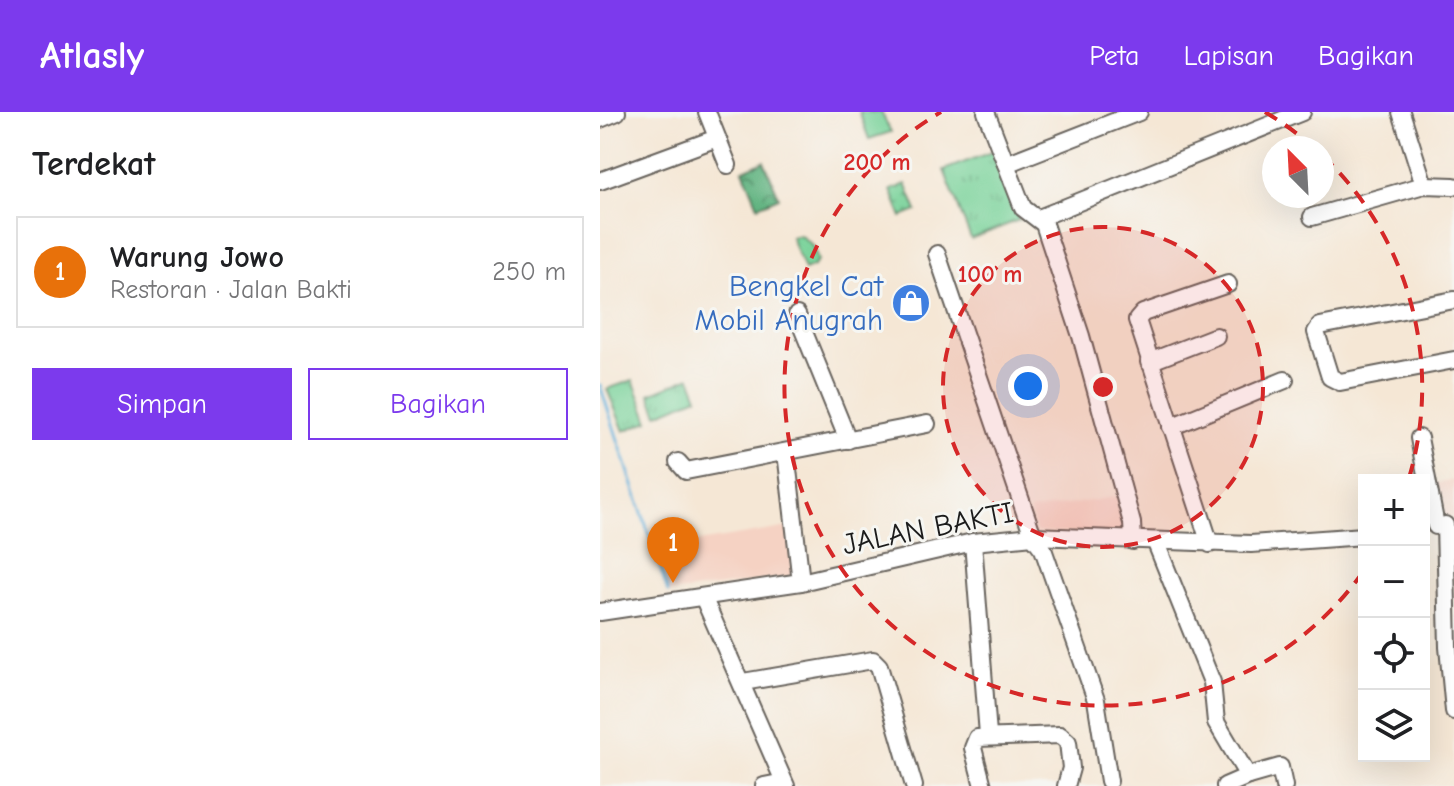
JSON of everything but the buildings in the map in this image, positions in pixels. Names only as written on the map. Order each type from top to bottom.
[{"type":"street","points":[[600,119],[617,112]]},
{"type":"street","points":[[707,112],[728,165]]},
{"type":"street","points":[[986,112],[1023,208],[1044,224],[1081,336],[1132,523],[1133,541]]},
{"type":"street","points":[[1006,164],[1139,112]]},
{"type":"street","points":[[1039,218],[1302,112]]},
{"type":"street","points":[[1401,112],[1424,185]]},
{"type":"street","points":[[600,181],[717,138]]},
{"type":"street","points":[[1312,217],[1424,185],[1454,186]]},
{"type":"street","points":[[937,254],[1033,536],[1043,549],[1096,700],[1109,781]]},
{"type":"street","points":[[1210,544],[1137,323],[1143,313],[1228,284]]},
{"type":"street","points":[[1454,300],[1320,326],[1316,332],[1330,377],[1340,382],[1454,360]]},
{"type":"street","points":[[797,315],[848,440]]},
{"type":"street","points":[[1149,362],[1216,336]]},
{"type":"street","points":[[1171,427],[1285,380]]},
{"type":"street","points":[[678,462],[686,471],[927,424]]},
{"type":"street","points":[[1419,438],[1440,525],[1454,711]]},
{"type":"street","points":[[786,452],[801,582]]},
{"type":"street","name":"JALAN BAKTI","points":[[600,612],[704,599],[801,582],[973,542],[1033,536],[1210,544],[1297,543],[1358,537]]},
{"type":"street","points":[[973,542],[988,735]]},
{"type":"street","points":[[1156,543],[1212,682],[1216,722],[1248,776]]},
{"type":"street","points":[[704,599],[743,682],[785,784],[764,786]]},
{"type":"street","points":[[743,682],[873,660],[879,666],[895,713],[914,786]]},
{"type":"street","points":[[983,786],[973,745],[977,738],[988,735],[1065,737],[1071,768],[1066,786]]},
{"type":"street","points":[[1225,786],[1278,767],[1284,774],[1284,786]]},
{"type":"shaded area","points":[[1454,480],[1454,516],[1430,520],[1430,485]]},
{"type":"shaded area","points":[[1120,496],[1129,535],[1036,532],[1030,511]]},
{"type":"shaded area","points":[[789,527],[796,577],[669,593],[657,549]]},
{"type":"green space","points":[[859,112],[881,112],[891,132],[869,139]]},
{"type":"green space","points":[[994,151],[1019,220],[971,239],[944,170]]},
{"type":"green space","points":[[764,161],[779,197],[758,206],[743,170]]},
{"type":"green space","points":[[906,184],[917,211],[902,217],[891,190]]},
{"type":"green space","points":[[800,235],[812,245],[818,260],[814,266],[804,270],[791,237]]},
{"type":"green space","points":[[690,377],[698,397],[658,414],[650,394]]},
{"type":"green space","points":[[633,380],[649,421],[624,431],[607,389]]},
{"type":"waterway","points":[[600,385],[668,592]]},
{"type":"place","name":"Bengkel Cat Mobil Anugrah","points":[[911,303]]},
{"type":"place","name":"Warung Jowo","points":[[673,583]]}]
